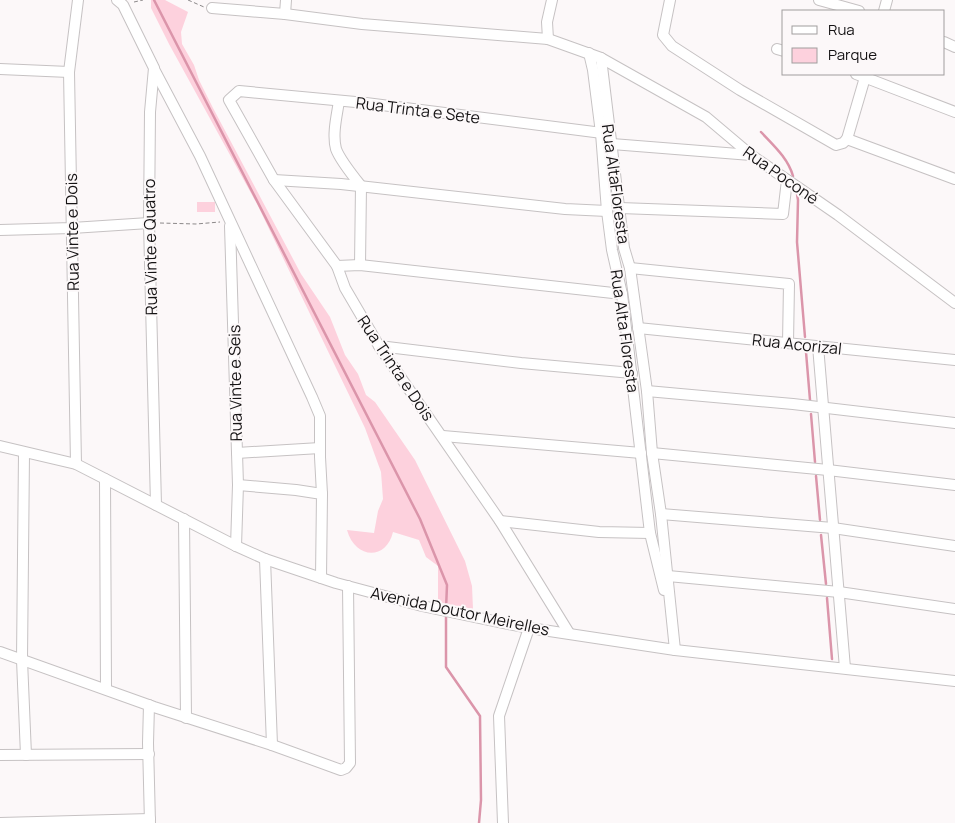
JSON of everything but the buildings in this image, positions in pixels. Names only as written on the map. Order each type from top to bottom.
[{"type":"street","name":"Rua Vinte e Dois","points":[[76,464],[69,72],[78,0]]},
{"type":"street","points":[[117,0],[124,5],[154,68],[200,156],[320,416],[322,494],[321,578]]},
{"type":"street","points":[[285,14],[286,0]]},
{"type":"street","points":[[548,40],[547,22],[552,0]]},
{"type":"street","points":[[670,0],[663,35],[672,46],[740,90],[836,145],[848,139],[862,75],[955,112]]},
{"type":"street","points":[[819,0],[855,10]]},
{"type":"street","name":"Rua Poconé","points":[[212,8],[285,14],[362,24],[548,40],[601,58],[706,117],[751,155],[838,215],[955,302]]},
{"type":"street","name":"Rua Alta Floresta","points":[[588,53],[608,137],[607,211],[612,250],[622,294],[650,533],[663,588],[670,608]]},
{"type":"street","name":"Rua AltaFloresta","points":[[601,58],[608,137],[620,208],[624,248],[630,268],[647,391],[652,453],[662,514],[670,608]]},
{"type":"street","name":"Rua Vinte e Quatro","points":[[154,68],[150,112],[149,223],[156,505]]},
{"type":"street","points":[[0,69],[69,72]]},
{"type":"street","name":"Rua Trinta e Sete","points":[[229,100],[239,91],[339,101],[751,155]]},
{"type":"street","name":"Rua Trinta e Dois","points":[[229,100],[274,180],[337,266],[345,288],[379,346],[500,521],[569,633]]},
{"type":"street","points":[[339,101],[335,130],[336,148],[361,186],[360,265]]},
{"type":"street","points":[[848,139],[955,179]]},
{"type":"street","points":[[274,180],[361,186],[565,209],[607,211]]},
{"type":"street","points":[[620,208],[783,214],[787,180]]},
{"type":"street","name":"Rua Vinte e Seis","points":[[230,220],[238,485],[236,546]]},
{"type":"street","points":[[0,230],[149,223]]},
{"type":"street","points":[[612,250],[624,248]]},
{"type":"street","points":[[337,266],[360,265],[622,294]]},
{"type":"street","points":[[630,268],[789,284],[788,343]]},
{"type":"street","name":"Rua Acorizal","points":[[638,328],[955,360]]},
{"type":"street","points":[[379,346],[521,363],[632,373]]},
{"type":"street","points":[[818,346],[845,668]]},
{"type":"street","points":[[647,391],[792,404],[955,423]]},
{"type":"street","points":[[442,436],[641,453]]},
{"type":"street","name":"Avenida Doutor Meirelles","points":[[0,446],[76,464],[265,559],[348,586],[440,610],[529,628],[675,650],[845,668],[952,682]]},
{"type":"street","points":[[237,453],[320,448]]},
{"type":"street","points":[[24,453],[22,660],[26,755]]},
{"type":"street","points":[[652,453],[828,470],[955,485]]},
{"type":"street","points":[[105,479],[106,690]]},
{"type":"street","points":[[238,485],[322,494]]},
{"type":"street","points":[[662,514],[833,528],[955,546]]},
{"type":"street","points":[[184,519],[186,718]]},
{"type":"street","points":[[500,521],[599,532],[650,533]]},
{"type":"street","points":[[265,559],[272,745]]},
{"type":"street","points":[[668,576],[839,592],[955,608]]},
{"type":"street","points":[[0,652],[186,718],[272,745],[341,770],[350,763],[348,586]]},
{"type":"street","points":[[670,608],[675,650]]},
{"type":"street","points":[[503,823],[500,716],[529,628]]},
{"type":"street","points":[[0,823],[150,821],[149,705]]},
{"type":"street","points":[[0,755],[149,754]]},
{"type":"path","points":[[188,0],[202,7],[212,8]]},
{"type":"path","points":[[149,223],[196,224],[230,220]]},
{"type":"green space","points":[[151,0],[165,0],[188,12],[181,32],[182,44],[194,65],[199,80],[301,274],[330,317],[345,355],[358,374],[366,395],[375,402],[415,460],[465,561],[472,586],[473,609],[438,602],[438,566],[426,557],[419,540],[393,532],[384,548],[370,553],[357,547],[351,540],[347,530],[374,533],[378,511],[383,499],[381,472],[365,428],[257,204],[151,8]]},
{"type":"green space","points":[[197,202],[215,202],[215,212],[197,212]]},
{"type":"waterway","points":[[154,0],[420,519],[447,585],[446,609]]},
{"type":"waterway","points":[[761,132],[784,158],[793,176]]},
{"type":"waterway","points":[[797,194],[797,242],[805,337]]},
{"type":"waterway","points":[[806,352],[810,400]]},
{"type":"waterway","points":[[811,414],[815,462]]},
{"type":"waterway","points":[[816,476],[820,520]]},
{"type":"waterway","points":[[821,535],[826,584]]},
{"type":"waterway","points":[[827,598],[832,659]]},
{"type":"waterway","points":[[446,614],[446,667],[480,716],[481,800],[479,823]]}]
